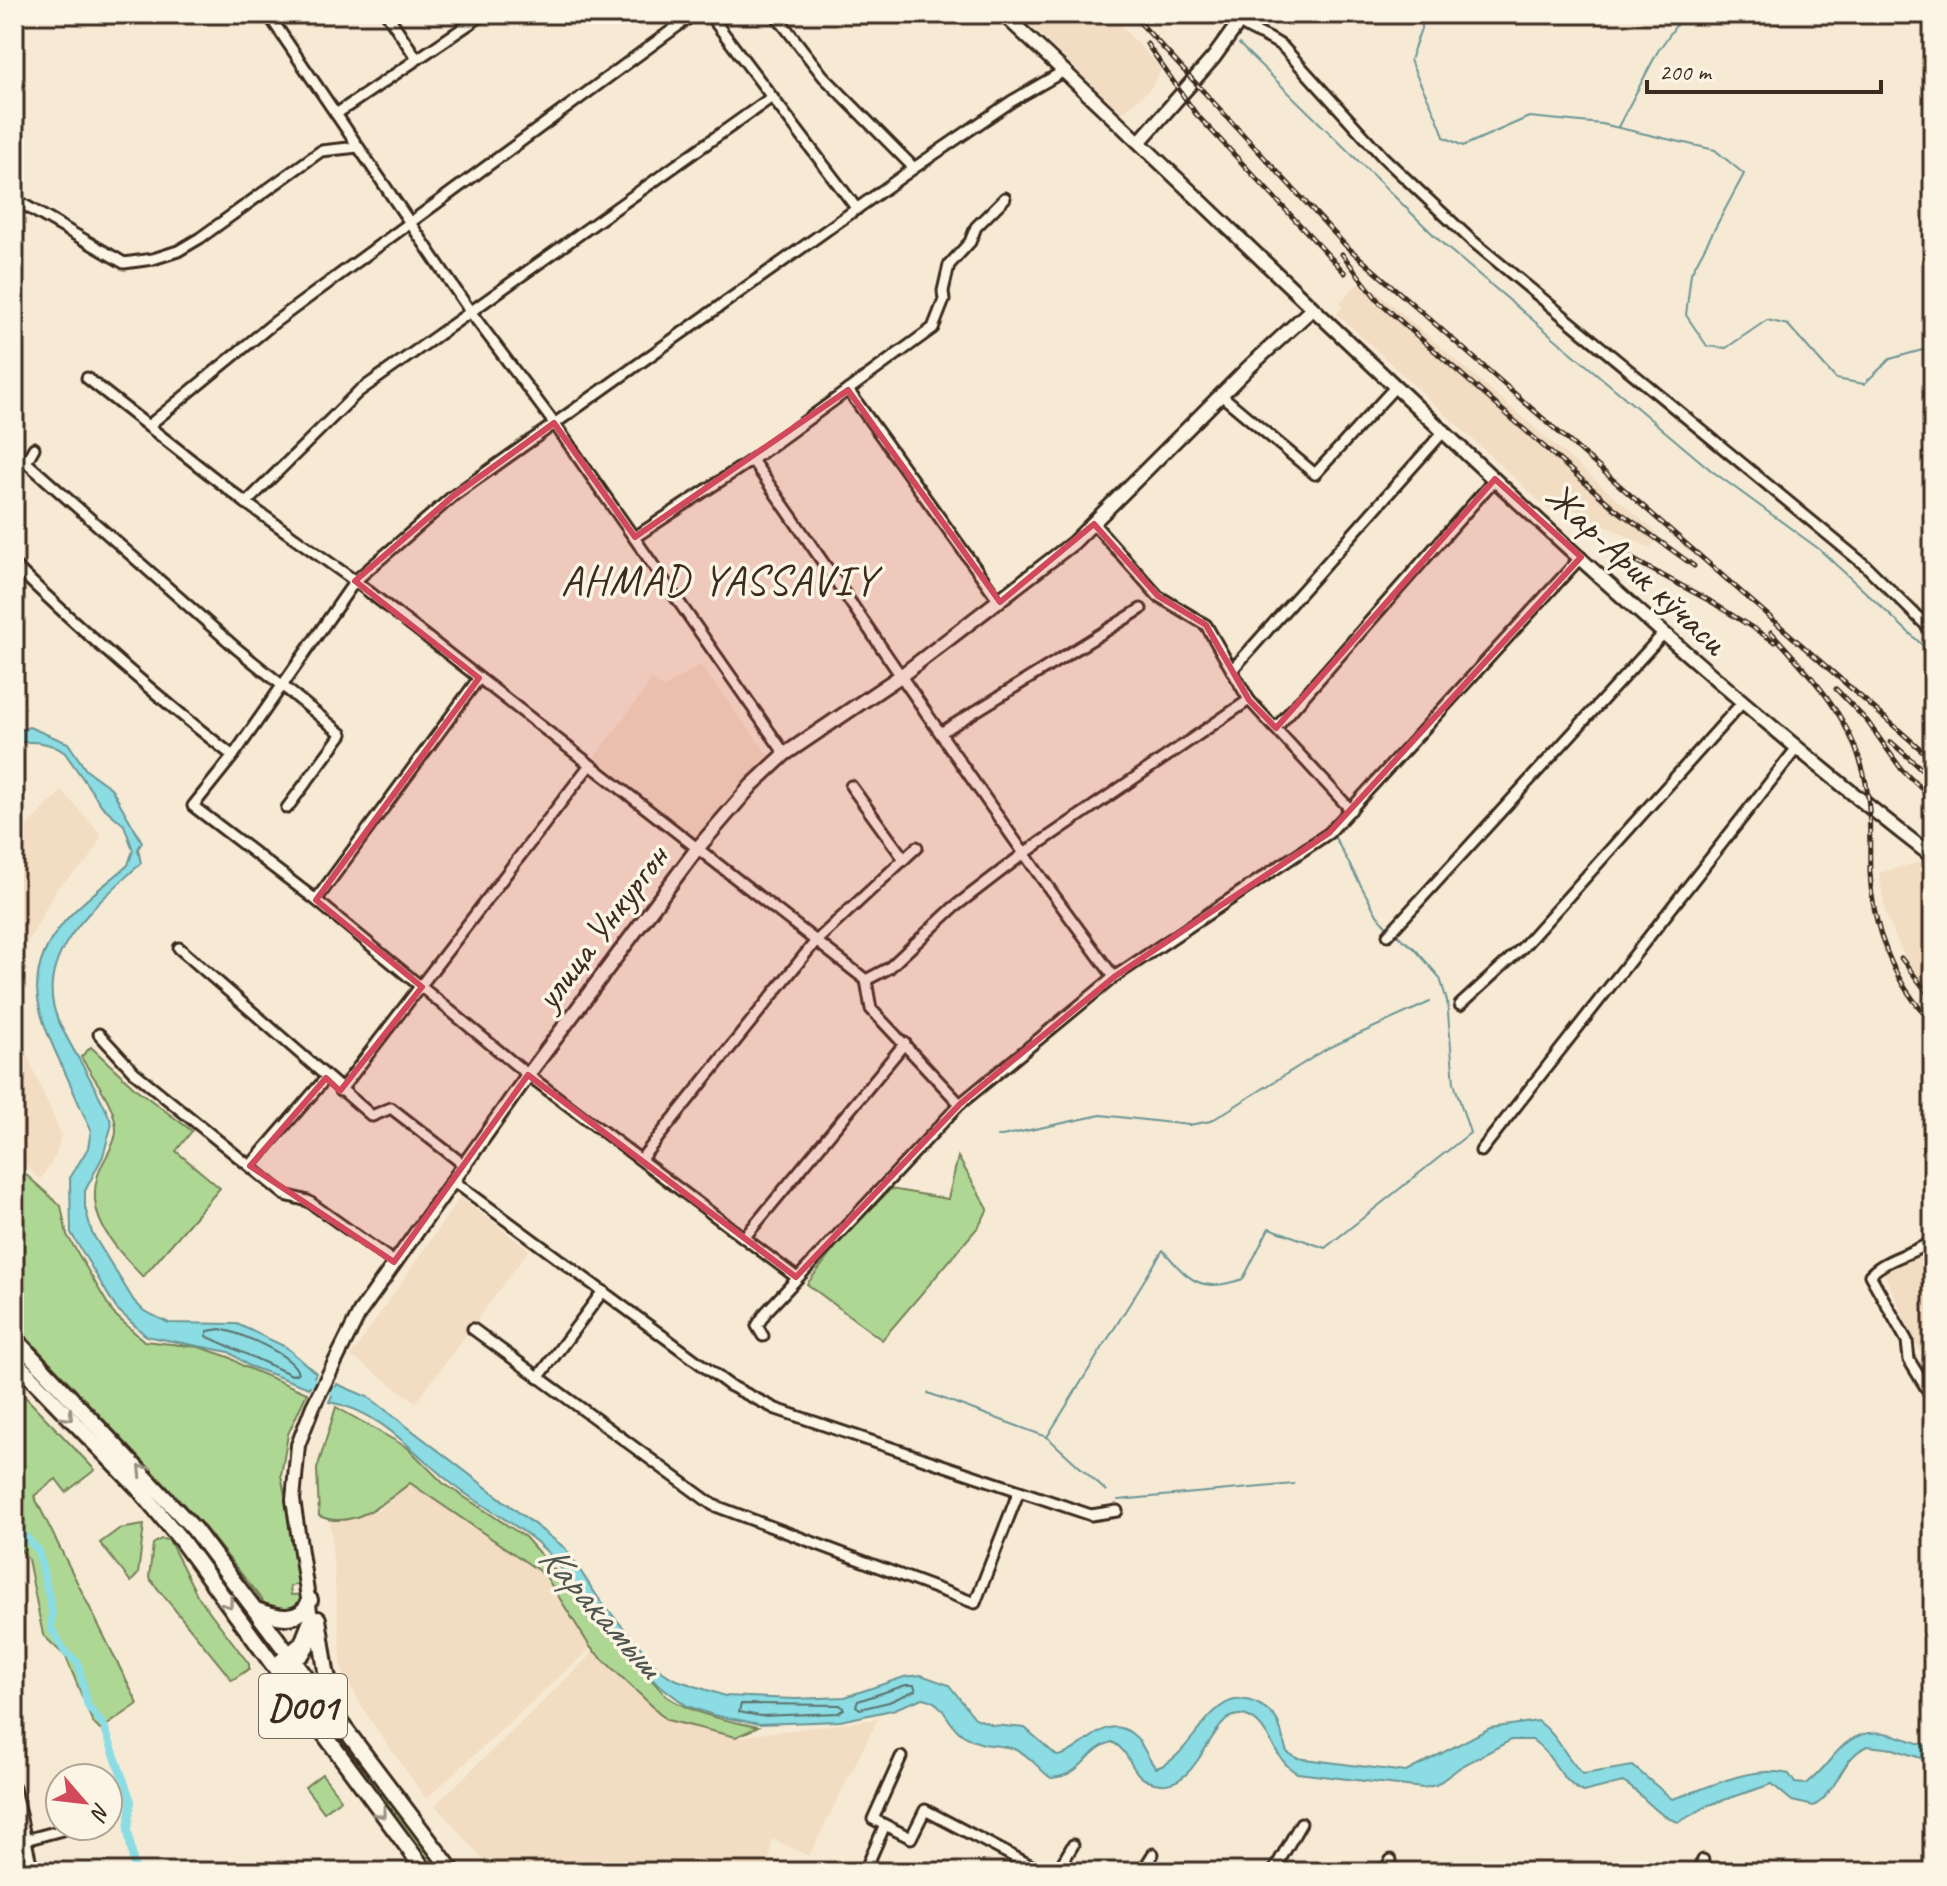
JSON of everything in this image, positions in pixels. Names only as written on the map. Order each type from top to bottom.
[{"type":"highway","name":"D001","points":[[14,1338],[194,1529],[453,1872]]},
{"type":"highway","name":"D001","points":[[14,1360],[138,1488],[181,1540],[426,1872]]},
{"type":"highway","points":[[181,1540],[194,1529]]},
{"type":"highway","points":[[256,1610],[289,1618],[302,1613],[310,1600]]},
{"type":"highway","points":[[318,1619],[326,1671],[343,1727]]},
{"type":"main road","name":"Жар-Арик кўчаси","points":[[1003,14],[1141,140],[1312,309],[1663,634],[1741,704],[1933,857]]},
{"type":"main road","points":[[1141,140],[1243,19]]},
{"type":"main road","name":"улица Ункургон","points":[[315,1407],[394,1262],[528,1075],[696,850],[752,785],[785,754],[902,675],[1000,602],[1094,524],[1221,395],[1312,309]]},
{"type":"main road","points":[[292,1658],[309,1631],[310,1600],[293,1486],[298,1445],[315,1407]]},
{"type":"main road","points":[[277,1670],[314,1638],[318,1619],[298,1484],[303,1444],[315,1407]]},
{"type":"street","points":[[268,14],[472,314],[554,423],[785,754]]},
{"type":"street","points":[[387,14],[417,59]]},
{"type":"street","points":[[336,114],[484,14]]},
{"type":"street","points":[[148,426],[275,322],[694,14]]},
{"type":"street","points":[[710,16],[728,14]]},
{"type":"street","points":[[775,14],[823,76],[914,168]]},
{"type":"street","points":[[1231,14],[1283,47],[1383,157],[1470,239],[1866,566],[1933,632]]},
{"type":"street","points":[[710,16],[857,209]]},
{"type":"street","points":[[796,1277],[528,1075],[316,900],[193,806],[233,756],[355,581],[453,496],[914,168],[1012,101],[1064,71]]},
{"type":"street","points":[[246,503],[358,392],[472,314],[772,97]]},
{"type":"street","points":[[14,199],[124,263],[153,259],[178,251],[200,238],[321,151],[358,147]]},
{"type":"street","points":[[635,537],[752,460],[933,328],[944,300],[949,265],[970,242],[976,227],[1005,198]]},
{"type":"street","points":[[87,378],[246,503],[355,581],[866,980],[871,1009],[960,1104]]},
{"type":"street","points":[[1221,395],[1315,474],[1396,386]]},
{"type":"street","points":[[848,390],[1000,602]]},
{"type":"street","points":[[1232,670],[1445,430]]},
{"type":"street","points":[[34,448],[26,462],[282,687],[342,734],[287,808]]},
{"type":"street","points":[[752,460],[942,732],[1022,855],[1114,977]]},
{"type":"street","points":[[1276,728],[1495,479]]},
{"type":"street","points":[[1094,524],[1158,596],[1206,625],[1249,700],[1351,810]]},
{"type":"street","points":[[763,1336],[757,1326],[796,1277],[960,1104],[1114,977],[1329,833],[1581,557]]},
{"type":"street","points":[[14,565],[45,599],[131,676],[233,756]]},
{"type":"street","points":[[942,732],[1141,609]]},
{"type":"street","points":[[1388,935],[1663,634]]},
{"type":"street","points":[[316,900],[479,678]]},
{"type":"street","points":[[866,980],[889,968],[953,908],[1022,855],[1249,700]]},
{"type":"street","points":[[1460,1005],[1522,948],[1741,704]]},
{"type":"street","points":[[1481,1151],[1796,749]]},
{"type":"street","points":[[340,1091],[589,766]]},
{"type":"street","points":[[851,786],[904,859]]},
{"type":"street","points":[[641,1159],[815,942],[917,847]]},
{"type":"street","points":[[179,948],[372,1116],[391,1108],[463,1164]]},
{"type":"street","points":[[99,1034],[134,1072],[285,1195],[308,1201],[394,1262]]},
{"type":"street","points":[[744,1238],[905,1043]]},
{"type":"street","points":[[250,1166],[326,1078]]},
{"type":"street","points":[[452,1180],[729,1385],[776,1409],[1091,1515],[1117,1511]]},
{"type":"street","points":[[1933,1241],[1915,1253],[1880,1264],[1870,1275],[1907,1341],[1909,1360],[1933,1399]]},
{"type":"street","points":[[538,1378],[603,1291]]},
{"type":"street","points":[[473,1329],[713,1505],[975,1603],[1019,1491]]},
{"type":"street","points":[[901,1757],[873,1819],[911,1838],[925,1810],[1043,1872]]},
{"type":"street","points":[[14,1788],[33,1872]]},
{"type":"street","points":[[1273,1872],[1301,1823]]},
{"type":"street","points":[[879,1872],[867,1866],[885,1825]]},
{"type":"street","points":[[14,1843],[44,1835]]},
{"type":"street","points":[[1057,1872],[1073,1845]]},
{"type":"street","points":[[1142,1872],[1153,1854]]},
{"type":"street","points":[[1383,1872],[1391,1860]]},
{"type":"street","points":[[1697,1872],[1703,1860]]},
{"type":"highlighted area","points":[[848,390],[1000,602],[1094,524],[1158,596],[1206,625],[1249,700],[1276,728],[1495,479],[1581,557],[1329,833],[1114,977],[960,1104],[796,1277],[528,1075],[394,1262],[250,1166],[326,1078],[340,1091],[422,987],[316,900],[479,678],[355,581],[453,496],[554,423],[635,537]]},
{"type":"shaded area","points":[[1019,14],[1110,14],[1161,69],[1151,88],[1122,113]]},
{"type":"shaded area","points":[[1362,279],[1659,535],[1650,548],[1563,504],[1549,510],[1337,314],[1342,307],[1341,301]]},
{"type":"shaded area","points":[[700,665],[769,756],[694,839],[595,757],[652,680],[663,688]]},
{"type":"shaded area","points":[[62,791],[102,835],[89,860],[57,888],[16,964],[14,990],[14,838]]},
{"type":"shaded area","points":[[1919,862],[1933,873],[1933,1000],[1911,972],[1886,915],[1879,873]]},
{"type":"shaded area","points":[[14,1025],[61,1134],[56,1155],[40,1180],[14,1153]]},
{"type":"shaded area","points":[[460,1197],[529,1250],[416,1402],[351,1356]]},
{"type":"shaded area","points":[[1933,1243],[1933,1352],[1919,1350],[1882,1269],[1914,1256]]},
{"type":"shaded area","points":[[410,1483],[545,1575],[591,1648],[426,1799],[366,1714],[342,1670],[330,1521],[379,1510]]},
{"type":"shaded area","points":[[596,1650],[667,1720],[736,1737],[878,1719],[809,1856],[772,1839],[768,1872],[494,1872],[435,1805]]},
{"type":"green space","points":[[91,1047],[136,1089],[192,1131],[176,1151],[220,1188],[143,1277],[112,1241],[98,1215],[95,1186],[115,1139],[116,1129],[108,1100],[81,1057]]},
{"type":"green space","points":[[958,1157],[988,1209],[979,1226],[882,1340],[807,1284],[850,1229],[891,1189],[948,1199]]},
{"type":"green space","points":[[14,1164],[61,1206],[67,1235],[113,1313],[144,1341],[199,1347],[229,1357],[307,1393],[288,1434],[281,1475],[302,1584],[290,1586],[291,1595],[303,1594],[302,1602],[293,1611],[269,1609],[201,1523],[14,1324]]},
{"type":"green space","points":[[14,1385],[95,1470],[66,1492],[56,1479],[34,1496],[138,1704],[100,1730],[93,1723],[66,1657],[43,1635],[28,1559],[14,1541]]},
{"type":"green space","points":[[336,1407],[408,1448],[443,1483],[525,1537],[666,1696],[699,1712],[758,1727],[736,1737],[667,1720],[591,1648],[545,1575],[410,1483],[379,1506],[356,1517],[331,1520],[319,1516],[317,1469]]},
{"type":"green space","points":[[144,1525],[138,1574],[131,1582],[100,1543],[119,1529]]},
{"type":"green space","points":[[161,1539],[169,1540],[197,1595],[249,1664],[249,1669],[232,1680],[149,1578],[153,1544]]},
{"type":"green space","points":[[291,1672],[443,1872],[436,1872],[287,1675]]},
{"type":"green space","points":[[322,1774],[341,1799],[324,1812],[305,1787]]},
{"type":"water","points":[[29,727],[68,743],[86,770],[111,788],[142,842],[138,849],[141,863],[89,913],[61,952],[53,974],[52,996],[58,1020],[112,1124],[103,1156],[85,1191],[85,1207],[92,1233],[134,1301],[144,1311],[169,1323],[237,1324],[286,1347],[316,1373],[309,1388],[249,1366],[229,1352],[146,1336],[116,1308],[71,1233],[70,1178],[88,1148],[91,1130],[46,1029],[37,993],[38,976],[42,958],[65,921],[128,865],[133,850],[124,825],[102,806],[65,753],[41,743],[14,743],[14,732]]},
{"type":"water","points":[[337,1384],[370,1398],[565,1548],[601,1602],[660,1670],[674,1679],[725,1696],[795,1699],[845,1697],[904,1677],[921,1675],[949,1685],[975,1718],[993,1725],[1025,1728],[1057,1756],[1102,1731],[1120,1728],[1134,1736],[1156,1768],[1182,1750],[1216,1710],[1229,1702],[1243,1700],[1260,1705],[1272,1714],[1279,1725],[1287,1752],[1297,1758],[1406,1772],[1490,1728],[1538,1721],[1583,1774],[1633,1766],[1672,1799],[1760,1772],[1789,1774],[1795,1783],[1806,1784],[1845,1744],[1866,1733],[1889,1734],[1933,1749],[1933,1762],[1893,1749],[1867,1746],[1851,1759],[1829,1792],[1814,1806],[1792,1801],[1772,1784],[1709,1805],[1679,1822],[1657,1810],[1623,1782],[1583,1792],[1568,1781],[1546,1752],[1532,1740],[1511,1740],[1462,1766],[1436,1785],[1423,1788],[1297,1773],[1282,1759],[1261,1726],[1246,1716],[1233,1716],[1222,1724],[1193,1767],[1181,1778],[1166,1784],[1142,1778],[1123,1751],[1112,1742],[1096,1750],[1071,1773],[1051,1778],[1017,1750],[978,1743],[963,1735],[941,1708],[923,1698],[892,1710],[840,1721],[759,1724],[713,1715],[687,1706],[653,1680],[535,1540],[451,1483],[380,1423],[348,1407],[329,1402]]},
{"type":"waterway","points":[[1212,14],[1221,24]]},
{"type":"waterway","points":[[1426,14],[1410,60],[1444,137],[1463,146],[1529,117],[1602,124],[1715,150],[1744,174],[1691,273],[1686,315],[1707,346],[1726,348],[1767,320],[1788,325],[1836,379],[1864,384],[1890,359],[1933,347]]},
{"type":"waterway","points":[[1618,127],[1658,51],[1684,14]]},
{"type":"waterway","points":[[1239,44],[1445,246],[1712,471],[1819,549],[1933,655]]},
{"type":"waterway","points":[[1334,836],[1377,915],[1388,928]]},
{"type":"waterway","points":[[1047,1437],[1163,1250],[1189,1277],[1197,1282],[1217,1285],[1243,1279],[1269,1228],[1325,1248],[1470,1133],[1454,1083],[1447,1001],[1440,978],[1415,949],[1396,934]]},
{"type":"waterway","points":[[997,1137],[1101,1115],[1189,1125],[1211,1121],[1328,1048],[1430,1002]]},
{"type":"waterway","name":"Каракамыш","points":[[302,1377],[341,1394]]},
{"type":"waterway","points":[[928,1393],[1047,1437],[1106,1491]]},
{"type":"waterway","points":[[1118,1500],[1294,1484]]},
{"type":"waterway","points":[[14,1525],[38,1550],[52,1611],[51,1628],[65,1652],[78,1663],[88,1706],[104,1726],[131,1801],[128,1830],[135,1872]]},
{"type":"railway","points":[[1132,14],[1345,245],[1933,760]]},
{"type":"railway","points":[[1147,44],[1196,114],[1345,273]]},
{"type":"railway","points":[[1342,254],[1380,303],[1614,508],[1694,566]]},
{"type":"railway","points":[[1606,545],[1710,601],[1775,642]]},
{"type":"railway","points":[[1771,632],[1827,697],[1857,752],[1868,799],[1870,872],[1880,933],[1896,972],[1933,1022]]},
{"type":"railway","points":[[1836,689],[1867,721],[1902,770],[1933,800]]},
{"type":"railway","points":[[1891,742],[1933,779]]},
{"type":"railway","points":[[1901,958],[1933,1000]]},
{"type":"district","name":"AHMAD YASSAVIY","points":[[719,579]]}]
